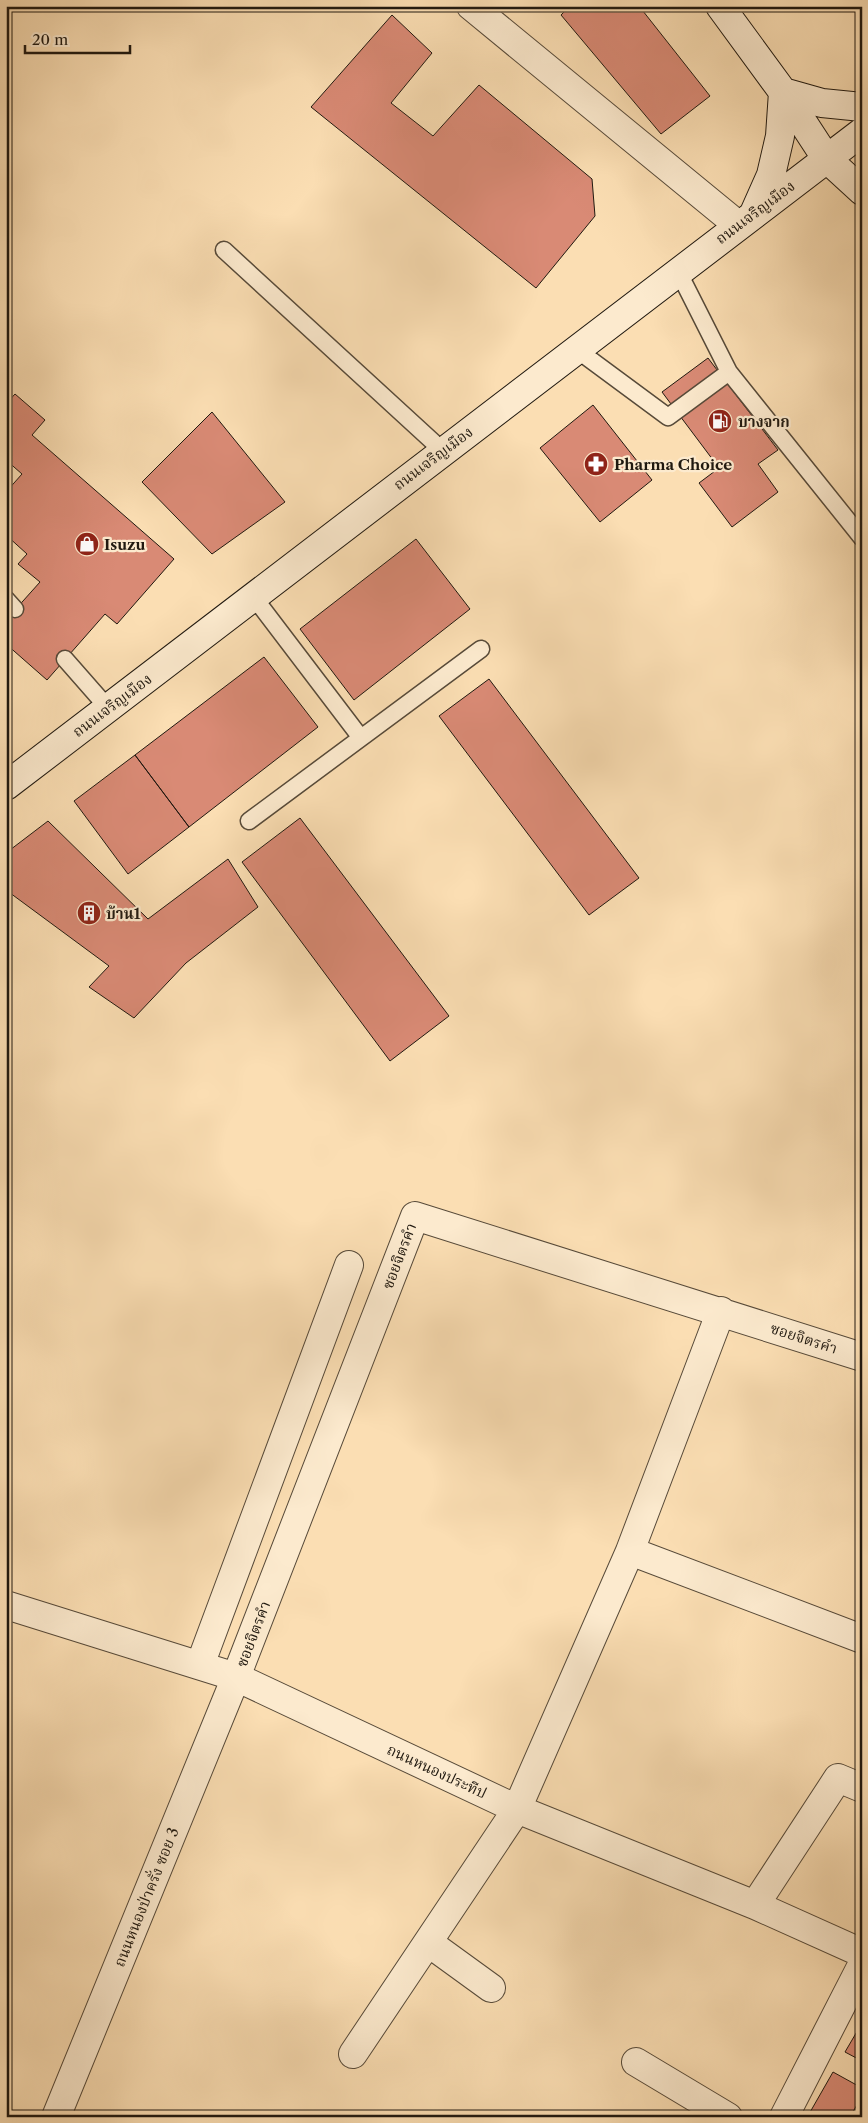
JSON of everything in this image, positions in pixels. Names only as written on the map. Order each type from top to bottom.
[{"type":"street","points":[[471,6],[746,219],[771,175],[780,136],[783,92]]},
{"type":"street","points":[[720,6],[783,92],[826,158],[862,191]]},
{"type":"street","points":[[783,92],[822,103],[862,107]]},
{"type":"street","name":"ถนนเจริญเมือง","points":[[6,786],[443,450],[862,132]]},
{"type":"street","name":"ซอยจิตรคำ","points":[[236,1677],[415,1216],[862,1357]]},
{"type":"street","points":[[200,1665],[349,1265]]},
{"type":"street","points":[[353,2054],[517,1809],[630,1551],[721,1311]]},
{"type":"street","points":[[630,1551],[862,1639]]},
{"type":"street","name":"ถนนหนองประทีป","points":[[6,1605],[236,1677],[517,1809],[755,1905],[862,1953]]},
{"type":"street","name":"ถนนหนองป่าครั่ง ซอย 3","points":[[56,2117],[236,1677]]},
{"type":"street","points":[[755,1905],[838,1778],[862,1788]]},
{"type":"street","points":[[428,1943],[491,1988]]},
{"type":"street","points":[[784,2117],[862,1965]]},
{"type":"street","points":[[636,2062],[728,2117]]},
{"type":"lane","points":[[224,250],[443,450]]},
{"type":"lane","points":[[678,271],[730,372],[862,538]]},
{"type":"lane","points":[[576,349],[668,417],[730,372]]},
{"type":"lane","points":[[253,596],[361,738]]},
{"type":"lane","points":[[250,821],[481,649]]},
{"type":"lane","points":[[65,659],[108,708]]},
{"type":"building","points":[[570,6],[639,6],[710,96],[661,134],[561,15]]},
{"type":"building","points":[[392,15],[432,53],[391,103],[433,136],[479,85],[592,179],[595,216],[536,288],[311,107]]},
{"type":"building","name":"บางจาก","points":[[708,358],[778,450],[758,464],[778,492],[732,527],[699,483],[719,468],[662,392]]},
{"type":"building","name":"Isuzu","points":[[15,394],[45,420],[32,435],[174,559],[117,624],[105,614],[47,680],[6,644],[6,620],[40,582],[18,564],[27,554],[6,535],[6,492],[22,474],[6,460],[6,404]]},
{"type":"building","name":"Pharma Choice","points":[[593,405],[652,480],[600,522],[540,448]]},
{"type":"building","points":[[212,412],[285,502],[212,554],[142,482]]},
{"type":"building","points":[[416,539],[470,609],[354,700],[300,629]]},
{"type":"building","points":[[264,657],[318,727],[189,827],[135,755]]},
{"type":"building","points":[[489,679],[639,878],[589,915],[439,716]]},
{"type":"building","points":[[135,755],[189,827],[128,874],[74,801]]},
{"type":"building","points":[[300,818],[449,1016],[390,1061],[242,862]]},
{"type":"building","name":"บ้าน1","points":[[48,821],[148,919],[228,859],[258,907],[186,963],[134,1018],[89,987],[109,966],[6,890],[6,853]]},
{"type":"building","points":[[862,2023],[862,2061],[845,2052]]},
{"type":"building","points":[[833,2072],[862,2088],[862,2096],[850,2117],[815,2117],[809,2114]]},
{"type":"place","name":"บางจาก","points":[[720,421]]},
{"type":"place","name":"Pharma Choice","points":[[596,464]]},
{"type":"place","name":"Isuzu","points":[[87,544]]},
{"type":"place","name":"บ้าน1","points":[[89,913]]}]
